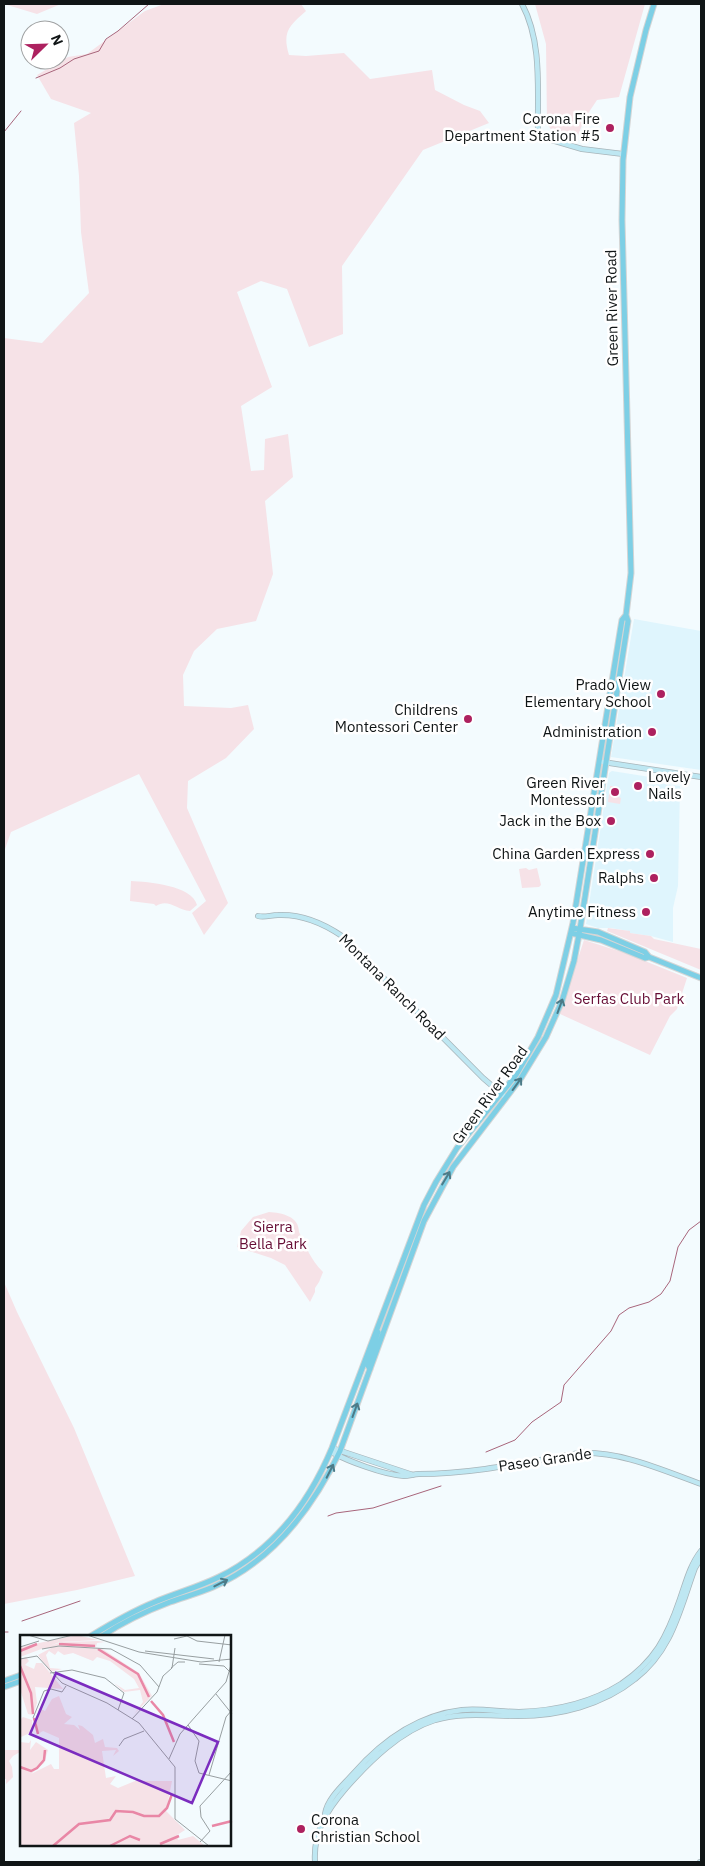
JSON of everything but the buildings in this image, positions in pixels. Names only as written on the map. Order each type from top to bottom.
[{"type":"main road","points":[[522,4],[530,20],[534,36],[538,136],[583,150],[624,154]]},
{"type":"main road","name":"Green River Road","points":[[104,1635],[153,1609],[223,1583],[267,1552],[300,1519],[322,1486],[339,1453],[424,1221],[434,1200],[464,1150],[506,1098],[534,1059],[556,1016],[569,980],[579,932],[628,621],[626,615],[631,573],[622,220],[624,154],[632,90],[654,4]]},
{"type":"main road","name":"Green River Road","points":[[93,1635],[141,1608],[204,1584],[245,1561],[274,1538],[301,1507],[318,1480],[332,1450],[416,1223],[436,1182],[457,1148],[501,1094],[531,1051],[550,1014],[559,986],[572,931],[622,620],[626,615]]},
{"type":"main road","points":[[620,632],[625,643]]},
{"type":"main road","points":[[610,694],[615,700]]},
{"type":"main road","points":[[599,761],[701,776]]},
{"type":"main road","name":"Montana Ranch Road","points":[[258,916],[278,915],[306,919],[332,929],[342,936],[483,1078],[506,1098]]},
{"type":"main road","points":[[572,931],[601,940],[645,958],[649,957],[701,978]]},
{"type":"main road","points":[[370,1369],[367,1364],[376,1340],[379,1321]]},
{"type":"main road","name":"Paseo Grande","points":[[332,1450],[394,1474],[409,1476],[450,1473],[593,1452],[618,1456],[701,1484]]},
{"type":"main road","points":[[314,1862],[317,1835],[325,1815],[363,1768],[403,1736],[426,1723],[463,1714],[518,1716],[553,1714],[592,1703],[621,1689],[636,1679],[651,1665],[666,1646],[691,1566],[701,1551]]},
{"type":"main road","points":[[682,1599],[701,1558]]},
{"type":"main road","points":[[4,1680],[20,1675]]},
{"type":"main road","points":[[4,1687],[20,1681]]},
{"type":"shaded area","name":"Prado View Elementary School","points":[[634,619],[701,631],[701,770],[611,757]]},
{"type":"shaded area","points":[[612,771],[650,777],[650,782],[680,786],[678,886],[673,908],[673,942],[629,933],[629,931],[598,928],[586,924],[609,773]]},
{"type":"green space","points":[[4,4],[61,4],[37,14]]},
{"type":"green space","points":[[164,4],[301,4],[306,11],[288,30],[286,41],[289,55],[306,56],[344,53],[370,79],[432,70],[435,90],[480,111],[489,123],[423,150],[342,266],[343,334],[309,347],[287,289],[261,281],[237,292],[272,387],[241,406],[251,471],[264,470],[265,439],[288,434],[293,477],[265,501],[273,574],[256,621],[217,629],[194,651],[183,675],[184,706],[231,708],[248,705],[254,729],[226,758],[188,781],[187,808],[228,903],[204,935],[192,913],[206,901],[139,774],[11,832],[4,852],[4,338],[42,343],[89,293],[81,232],[79,176],[74,123],[91,113],[51,99],[37,75],[46,70],[70,70],[70,57],[87,54],[145,11]]},
{"type":"green space","points":[[535,4],[645,4],[619,97],[597,100],[585,118],[576,140],[553,132],[547,124],[546,44]]},
{"type":"green space","points":[[610,786],[613,786],[612,791],[619,792],[620,804],[608,802]]},
{"type":"green space","points":[[526,868],[529,870],[537,868],[541,885],[539,887],[522,888],[519,869]]},
{"type":"green space","points":[[131,881],[158,884],[178,889],[193,898],[197,905],[190,911],[165,903],[156,906],[154,904],[130,901]]},
{"type":"green space","points":[[608,928],[630,931],[630,933],[651,936],[654,939],[701,949],[701,970],[607,931]]},
{"type":"green space","name":"Serfas Club Park","points":[[584,940],[625,953],[687,978],[677,1009],[670,1016],[650,1055],[560,1014]]},
{"type":"green space","name":"Sierra Bella Park","points":[[269,1212],[289,1216],[296,1222],[309,1253],[323,1272],[310,1302],[285,1265],[271,1258],[237,1247],[241,1231],[253,1217]]},
{"type":"green space","points":[[4,1282],[74,1428],[135,1576],[77,1590],[4,1604]]},
{"type":"green space","points":[[4,1750],[19,1750],[20,1752],[9,1761],[13,1777],[6,1784],[6,1779],[4,1779]]},
{"type":"waterway","points":[[36,78],[60,68],[74,59],[99,51],[106,39],[149,4]]},
{"type":"waterway","points":[[4,132],[21,111]]},
{"type":"waterway","points":[[486,1452],[515,1440],[532,1422],[561,1402],[564,1385],[611,1331],[619,1315],[629,1308],[649,1302],[661,1294],[670,1281],[678,1247],[689,1230],[701,1221]]},
{"type":"waterway","points":[[328,1516],[336,1513],[373,1508],[441,1486]]},
{"type":"waterway","points":[[22,1621],[80,1601]]},
{"type":"place","name":"Corona Fire Department Station #5","points":[[610,128]]},
{"type":"place","name":"Prado View Elementary School","points":[[661,694]]},
{"type":"place","name":"Childrens Montessori Center","points":[[468,719]]},
{"type":"place","name":"Administration","points":[[652,732]]},
{"type":"place","name":"Lovely Nails","points":[[638,786]]},
{"type":"place","name":"Green River Montessori","points":[[615,792]]},
{"type":"place","name":"Jack in the Box","points":[[611,821]]},
{"type":"place","name":"China Garden Express","points":[[650,854]]},
{"type":"place","name":"Ralphs","points":[[654,878]]},
{"type":"place","name":"Anytime Fitness","points":[[646,912]]},
{"type":"place","name":"Corona Christian School","points":[[301,1829]]}]
